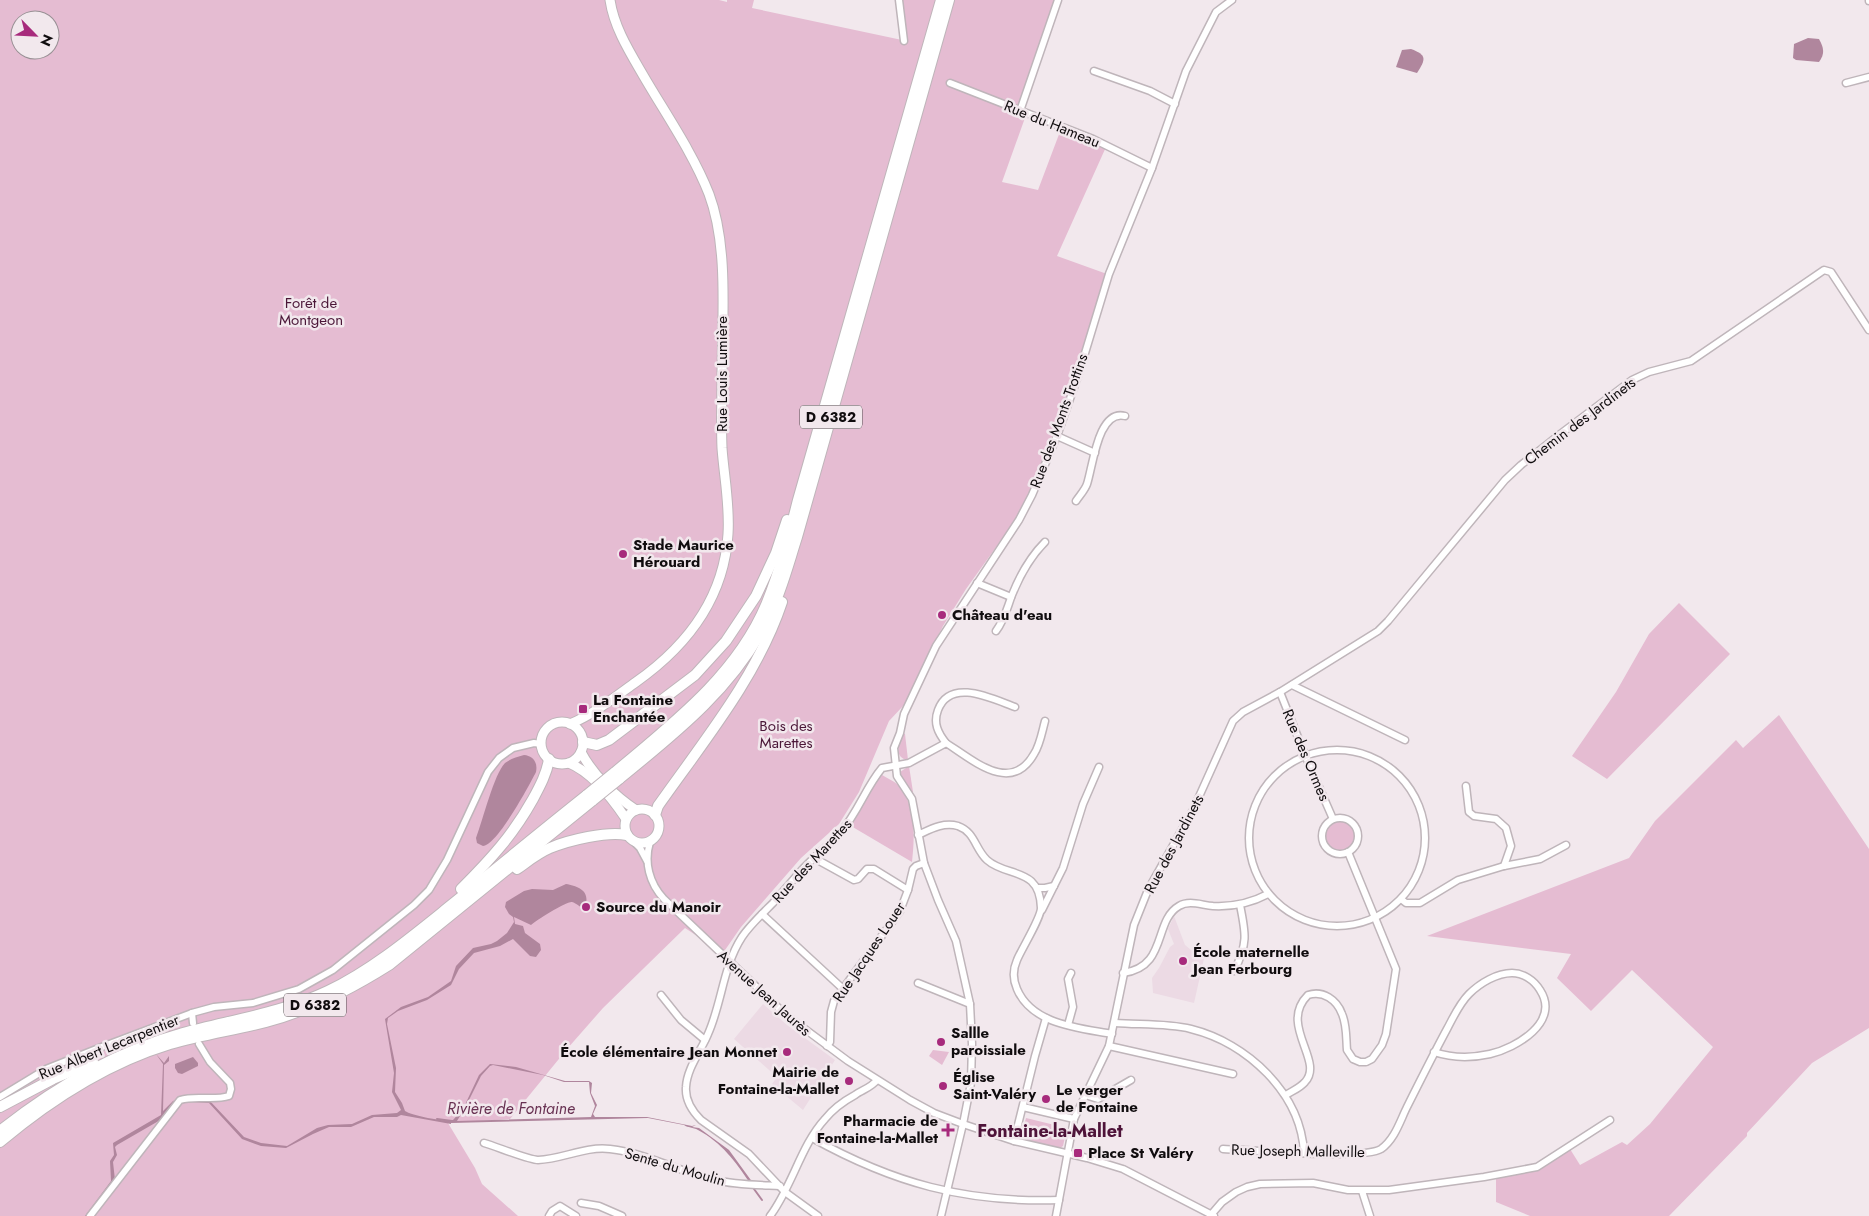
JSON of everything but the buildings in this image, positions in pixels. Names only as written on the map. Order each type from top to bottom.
[{"type":"highway","name":"D 6382","points":[[617,776],[702,696],[735,657],[750,635],[765,606],[784,555],[941,0]]},
{"type":"highway","name":"D 6382","points":[[0,1131],[46,1096],[77,1077],[132,1050],[182,1034],[279,1010],[309,999],[368,968],[703,708],[728,680],[746,656],[768,618],[779,594],[818,466],[949,0]]},
{"type":"highway","points":[[581,743],[597,744],[610,740],[695,675],[726,640],[756,596],[776,553],[826,403]]},
{"type":"highway","points":[[655,815],[658,806],[757,660],[774,625],[796,560],[818,466]]},
{"type":"highway","points":[[427,924],[497,853],[512,834],[538,790],[549,759]]},
{"type":"highway","name":"D 6382","points":[[0,1142],[50,1103],[104,1071],[169,1044],[266,1022],[302,1011],[354,987],[390,965],[590,797]]},
{"type":"highway","points":[[444,920],[548,848],[566,842],[597,836],[619,834],[631,839]]},
{"type":"highway","points":[[0,1107],[53,1079],[126,1048],[182,1034]]},
{"type":"main road","name":"Rue Louis Lumière","points":[[570,724],[588,717],[661,663],[696,625],[709,605],[720,577],[728,532],[722,446],[722,259],[716,217],[709,193],[694,162],[638,67],[617,26],[610,0]]},
{"type":"main road","points":[[588,717],[581,743],[578,757],[569,763],[558,764],[545,755],[541,744],[550,726],[563,723],[570,724],[581,743],[586,764],[622,800],[636,810],[646,810],[655,815],[659,827],[656,836],[650,842],[645,843],[631,839],[625,824],[626,818],[636,810]]},
{"type":"main road","points":[[569,763],[586,772],[618,806],[626,818]]},
{"type":"street","points":[[899,0],[904,41]]},
{"type":"street","points":[[1020,110],[1058,0]]},
{"type":"street","name":"Rue des Monts Trottins","points":[[941,1216],[963,1124],[970,1083],[972,1044],[970,1004],[956,941],[924,863],[912,799],[900,783],[894,748],[900,733],[904,714],[936,646],[1019,520],[1032,495],[1057,436],[1079,373],[1108,274],[1152,168],[1186,71],[1216,12],[1232,0]]},
{"type":"street","points":[[1094,71],[1150,91],[1175,104]]},
{"type":"street","points":[[1846,83],[1869,77]]},
{"type":"street","name":"Rue du Hameau","points":[[950,83],[1093,138],[1152,168]]},
{"type":"street","name":"Chemin des Jardinets","points":[[1368,639],[1388,622],[1484,505],[1516,470],[1558,434],[1632,380],[1649,372],[1691,361],[1824,270],[1831,272],[1869,330]]},
{"type":"street","points":[[1076,501],[1086,486],[1106,423],[1118,414],[1125,416]]},
{"type":"street","points":[[1057,436],[1095,453]]},
{"type":"street","points":[[996,631],[1004,620],[1021,574],[1035,552],[1045,542]]},
{"type":"street","points":[[977,583],[1011,597]]},
{"type":"street","name":"Rue des Jardinets","points":[[1056,1216],[1074,1118],[1109,1046],[1134,925],[1148,890],[1193,810],[1230,727],[1242,712],[1280,692],[1368,639]]},
{"type":"street","points":[[1292,685],[1405,740]]},
{"type":"street","points":[[1015,707],[973,693],[962,692],[952,694],[940,704],[935,723],[938,732],[946,743],[989,770],[1002,774],[1014,773],[1027,765],[1035,753],[1045,721]]},
{"type":"street","name":"Rue des Ormes","points":[[1280,692],[1333,819]]},
{"type":"street","name":"Rue Albert Lecarpentier","points":[[0,1097],[46,1069],[192,1013],[214,1007],[253,1003],[299,989],[333,970],[414,905],[429,890],[447,860],[488,772],[499,758],[513,748],[534,743],[541,744]]},
{"type":"street","name":"Rue des Marettes","points":[[818,1216],[785,1192],[749,1154],[701,1120],[686,1096],[687,1079],[716,1014],[730,963],[742,936],[850,821],[880,770],[896,764],[909,763],[946,743]]},
{"type":"street","points":[[1344,749],[1364,753],[1382,761],[1398,773],[1410,788],[1420,806],[1424,825],[1425,845],[1421,865],[1413,883],[1400,899],[1388,910],[1374,918],[1352,925],[1329,926],[1306,921],[1286,910],[1268,894],[1256,874],[1249,851],[1249,827],[1255,804],[1267,783],[1284,766],[1305,755],[1324,750],[1344,749]]},
{"type":"street","points":[[1099,768],[1083,804],[1065,862],[1016,961],[1014,975],[1016,986],[1025,1003],[1046,1018],[1068,1025],[1112,1034]]},
{"type":"street","points":[[1466,786],[1469,812],[1474,816],[1496,819],[1506,828],[1511,846],[1504,866]]},
{"type":"street","name":"Rue des Ormes","points":[[1347,818],[1356,826],[1358,839],[1355,846],[1348,852],[1336,853],[1331,851],[1323,842],[1323,830],[1327,823],[1333,819],[1347,818]]},
{"type":"street","points":[[918,835],[937,826],[947,824],[966,830],[973,837],[982,855],[988,861],[996,866],[1026,877],[1037,888],[1042,910]]},
{"type":"street","name":"Avenue Jean Jaurès","points":[[631,839],[640,848],[657,891],[730,963],[786,1015],[877,1080],[922,1107],[963,1124],[1014,1140],[1123,1169],[1212,1216]]},
{"type":"street","name":"Avenue Jean Jaurès","points":[[647,862],[650,842]]},
{"type":"street","points":[[1400,899],[1406,903],[1420,903],[1458,880],[1504,866],[1540,859],[1566,846]]},
{"type":"street","points":[[1286,1094],[1305,1083],[1310,1072],[1311,1066],[1298,1030],[1300,1007],[1308,996],[1319,993],[1332,999],[1337,1005],[1343,1014],[1347,1050],[1353,1059],[1366,1062],[1372,1059],[1382,1045],[1386,1034],[1396,969],[1348,852]]},
{"type":"street","points":[[814,858],[854,880],[858,879],[867,869],[874,869],[908,890]]},
{"type":"street","name":"Rue Jacques Louer","points":[[827,1046],[830,1042],[831,1012],[834,1001],[900,911],[913,869],[924,863]]},
{"type":"street","points":[[1037,888],[1054,886]]},
{"type":"street","points":[[1123,973],[1133,972],[1150,959],[1156,950],[1169,915],[1180,905],[1187,903],[1213,906],[1240,905],[1268,894]]},
{"type":"street","points":[[1234,971],[1241,958],[1246,933],[1240,905]]},
{"type":"street","points":[[762,914],[842,988]]},
{"type":"street","points":[[1068,1025],[1073,1007],[1068,979],[1071,973]]},
{"type":"street","name":"Rue Joseph Malleville","points":[[1223,1149],[1364,1154],[1382,1148],[1393,1136],[1434,1052],[1468,994],[1479,986],[1505,973],[1516,973],[1525,976],[1540,989],[1545,1006],[1544,1016],[1535,1030],[1526,1038],[1503,1050],[1489,1054],[1461,1057],[1447,1056],[1434,1052]]},
{"type":"street","points":[[918,984],[970,1004]]},
{"type":"street","points":[[660,995],[680,1020],[705,1040]]},
{"type":"street","name":"Rue Albert Lecarpentier","points":[[192,1013],[194,1023]]},
{"type":"street","points":[[1014,1140],[1046,1018]]},
{"type":"street","points":[[1115,1024],[1174,1026],[1189,1029],[1208,1034],[1246,1055],[1286,1094],[1298,1124],[1304,1144],[1304,1153]]},
{"type":"street","points":[[90,1216],[178,1103],[186,1098],[222,1098],[228,1096],[231,1089],[230,1083],[210,1062],[198,1044]]},
{"type":"street","points":[[1109,1046],[1233,1074]]},
{"type":"street","points":[[772,1214],[824,1119],[837,1107],[874,1084],[877,1080]]},
{"type":"street","points":[[1085,1096],[1098,1099],[1131,1080]]},
{"type":"street","points":[[1023,1107],[1074,1118]]},
{"type":"street","points":[[1212,1216],[1222,1202],[1236,1192],[1260,1184],[1313,1183],[1362,1191],[1416,1187],[1537,1167],[1610,1120]]},
{"type":"street","points":[[812,1138],[856,1161],[894,1177],[947,1192],[1003,1200],[1059,1200]]},
{"type":"street","name":"Sente du Moulin","points":[[484,1143],[537,1160],[596,1148],[622,1150],[713,1180],[780,1186]]},
{"type":"street","points":[[1362,1191],[1370,1216]]},
{"type":"street","points":[[581,1203],[599,1206],[622,1216]]},
{"type":"street","points":[[549,1216],[552,1210],[560,1206],[576,1216]]},
{"type":"shaded area","points":[[1808,38],[1819,39],[1821,42],[1823,54],[1819,62],[1796,60],[1793,58],[1794,44]]},
{"type":"shaded area","points":[[1411,49],[1420,53],[1423,58],[1417,73],[1396,67],[1402,50]]},
{"type":"shaded area","points":[[524,755],[534,760],[536,772],[504,826],[489,843],[483,846],[477,843],[476,838],[497,777],[505,763]]},
{"type":"shaded area","points":[[566,884],[578,887],[586,895],[586,903],[590,907],[585,911],[572,902],[551,912],[531,925],[514,917],[515,924],[523,926],[525,933],[540,944],[541,950],[536,957],[530,956],[513,939],[500,946],[474,953],[459,969],[451,985],[427,1000],[398,1011],[388,1018],[387,1024],[396,1068],[395,1092],[405,1111],[429,1118],[453,1120],[463,1109],[479,1075],[490,1064],[516,1067],[565,1081],[589,1081],[592,1083],[591,1093],[597,1105],[593,1114],[595,1117],[647,1117],[692,1126],[696,1125],[692,1127],[699,1128],[729,1150],[753,1183],[750,1183],[727,1153],[707,1135],[684,1125],[648,1118],[451,1124],[401,1115],[397,1117],[374,1117],[351,1127],[329,1127],[286,1148],[261,1146],[242,1139],[209,1103],[191,1102],[179,1104],[182,1101],[209,1100],[244,1137],[261,1143],[287,1146],[317,1128],[328,1125],[352,1124],[372,1115],[397,1113],[401,1110],[392,1092],[394,1073],[385,1019],[401,1007],[428,997],[451,981],[456,966],[473,948],[491,944],[507,933],[514,922],[513,917],[505,907],[506,902],[524,891],[532,889],[553,890]],"holes":[[[490,1066],[543,1075],[564,1082],[589,1082],[590,1093],[595,1106],[591,1117],[457,1121],[481,1076]]]},
{"type":"shaded area","name":"École maternelle Jean Ferbourg","points":[[1174,916],[1185,945],[1191,950],[1205,954],[1194,1003],[1153,993],[1152,978],[1170,947],[1174,944],[1168,929]]},
{"type":"shaded area","name":"École élémentaire Jean Monnet","points":[[763,1004],[787,1025],[835,1060],[803,1110],[772,1084],[777,1077],[734,1039]]},
{"type":"shaded area","points":[[156,1054],[164,1063],[169,1056],[169,1061],[164,1065],[163,1111],[173,1101],[176,1100],[176,1104],[172,1104],[162,1119],[115,1147],[117,1155],[113,1162],[115,1180],[89,1216],[85,1216],[111,1181],[110,1161],[114,1155],[113,1143],[161,1115],[163,1064]]},
{"type":"shaded area","points":[[193,1057],[198,1066],[182,1074],[178,1073],[175,1064]]},
{"type":"green space","points":[[0,0],[719,0],[727,2],[727,0],[754,0],[752,8],[902,40],[898,0],[1057,0],[1018,111],[1026,115],[1002,182],[1038,190],[1061,129],[1106,147],[1057,256],[1107,274],[1077,372],[1052,444],[1030,495],[1017,518],[966,589],[943,626],[904,705],[889,721],[859,792],[839,824],[801,858],[741,927],[723,953],[685,928],[603,1008],[510,1119],[448,1123],[475,1168],[482,1184],[518,1216],[0,1216]]},
{"type":"green space","points":[[1679,603],[1730,654],[1607,779],[1572,756],[1616,692],[1649,634]]},
{"type":"green space","points":[[1779,715],[1869,849],[1869,1028],[1812,1063],[1747,1133],[1747,1136],[1669,1216],[1530,1216],[1496,1202],[1496,1177],[1538,1168],[1570,1149],[1580,1165],[1622,1142],[1627,1145],[1650,1124],[1713,1047],[1632,970],[1591,1011],[1557,978],[1571,954],[1427,936],[1629,858],[1655,821],[1736,740],[1743,748]]},
{"type":"green space","points":[[903,733],[905,734],[908,760],[900,756],[898,749]]},
{"type":"green space","points":[[909,766],[912,793],[903,781],[900,772]]},
{"type":"green space","points":[[881,774],[898,785],[908,802],[914,832],[912,862],[851,826]]},
{"type":"green space","points":[[1340,820],[1346,821],[1351,825],[1355,830],[1355,842],[1351,847],[1346,851],[1340,852],[1334,851],[1329,847],[1325,842],[1324,836],[1325,830],[1329,825],[1334,821]]},
{"type":"green space","points":[[933,1050],[949,1052],[942,1065],[929,1056]]},
{"type":"green space","points":[[1026,1118],[1067,1128],[1063,1146],[1060,1148],[1024,1139],[1021,1136]]},
{"type":"waterway","name":"Rivière de Fontaine","points":[[437,1119],[452,1121]]},
{"type":"waterway","name":"Rivière de Fontaine","points":[[754,1189],[762,1200]]},
{"type":"place","name":"Stade Maurice Hérouard","points":[[623,554]]},
{"type":"place","name":"Château d'eau","points":[[942,615]]},
{"type":"place","name":"La Fontaine Enchantée","points":[[583,709]]},
{"type":"place","name":"Source du Manoir","points":[[586,907]]},
{"type":"place","name":"École maternelle Jean Ferbourg","points":[[1183,961]]},
{"type":"place","name":"Sallle paroissiale","points":[[941,1042]]},
{"type":"place","name":"École élémentaire Jean Monnet","points":[[787,1052]]},
{"type":"place","name":"Mairie de Fontaine-la-Mallet","points":[[849,1081]]},
{"type":"place","name":"Église Saint-Valéry","points":[[943,1086]]},
{"type":"place","name":"Le verger de Fontaine","points":[[1046,1099]]},
{"type":"place","name":"Pharmacie de Fontaine-la-Mallet","points":[[948,1130]]},
{"type":"place","name":"Place St Valéry","points":[[1078,1153]]},
{"type":"district","name":"Fontaine-la-Mallet","points":[[1050,1131]]},
{"type":"park label","name":"Forêt de Montgeon","points":[[311,312]]},
{"type":"park label","name":"Bois des Marettes","points":[[786,734]]}]
